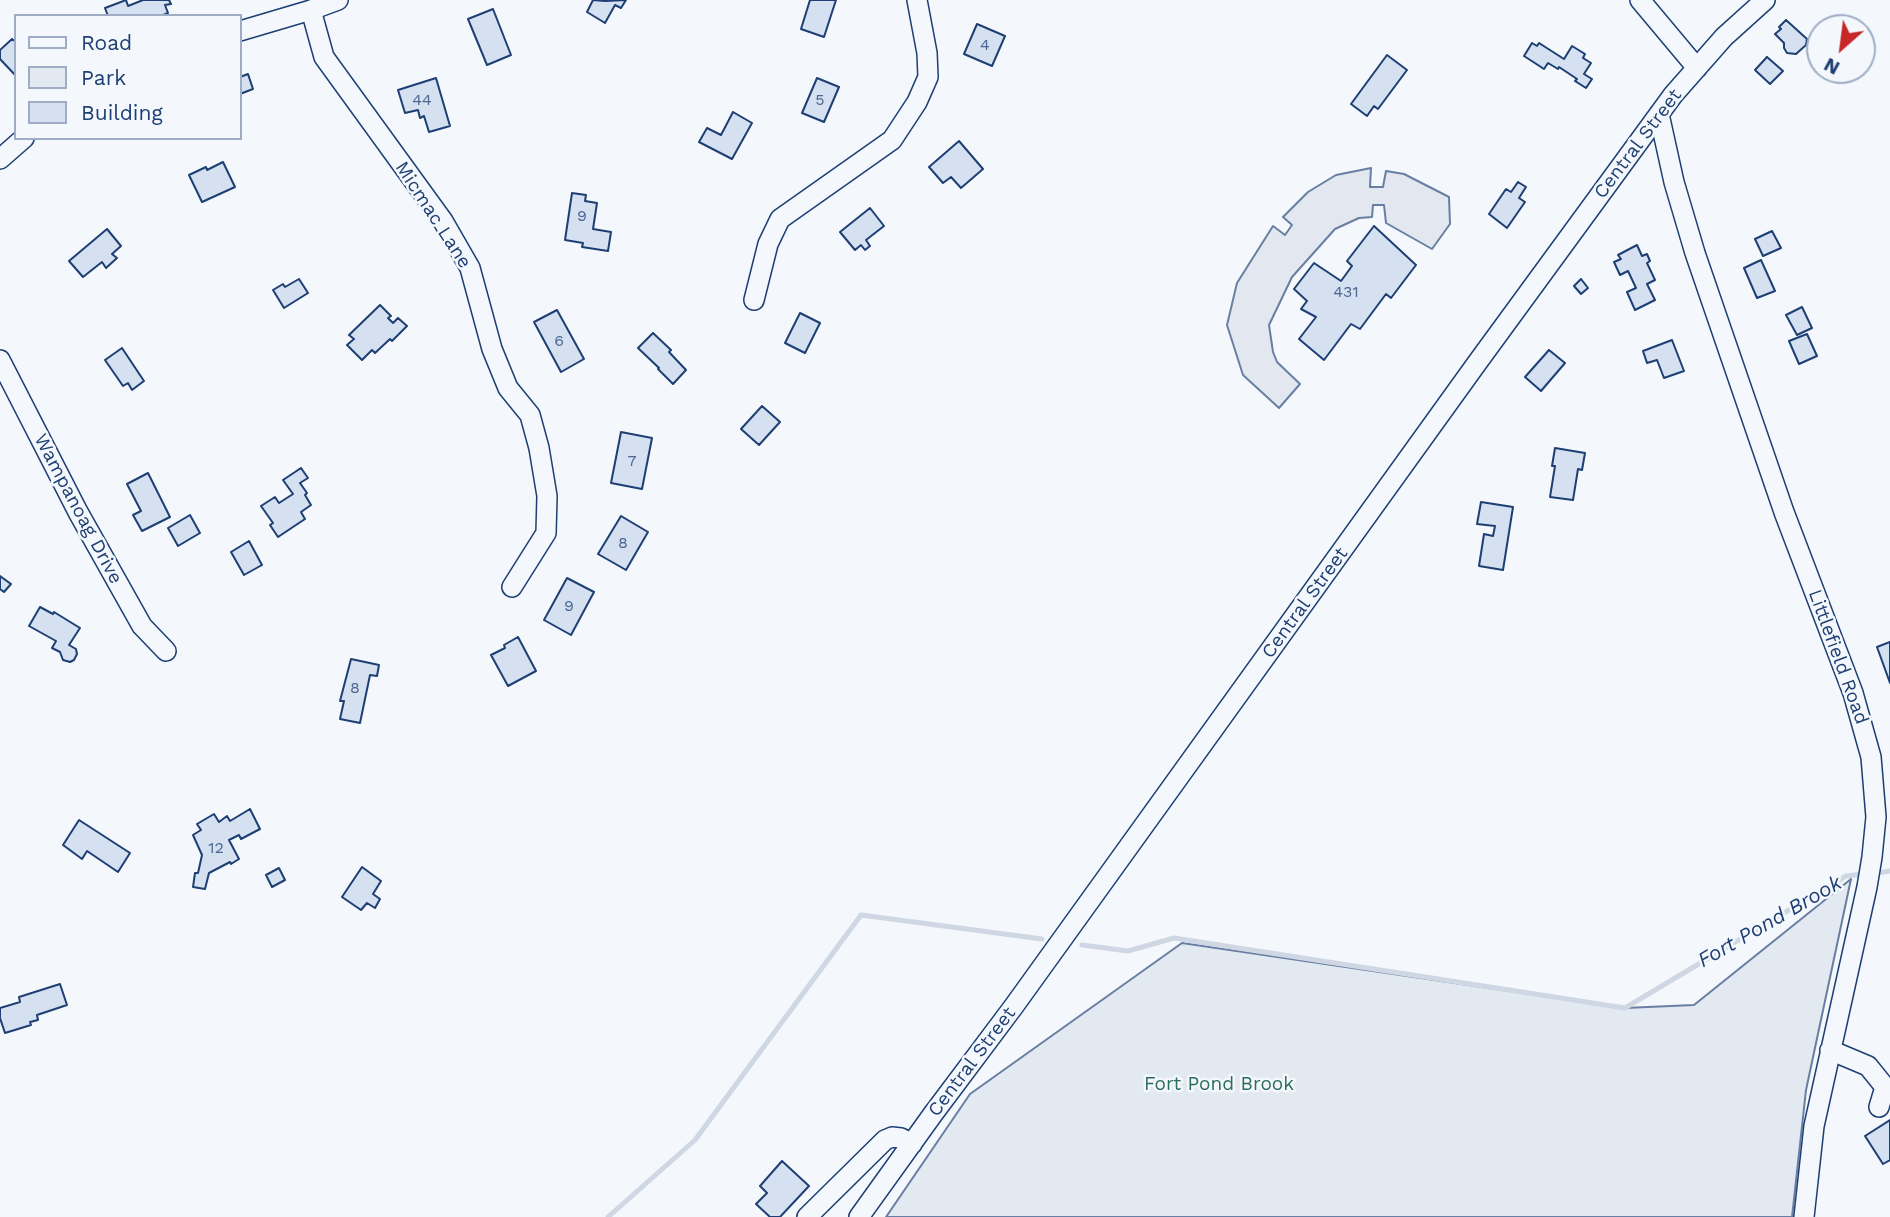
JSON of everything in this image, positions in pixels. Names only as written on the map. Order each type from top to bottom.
[{"type":"street","points":[[242,30],[338,0]]},
{"type":"street","points":[[754,300],[768,244],[780,219],[891,141],[917,102],[928,77],[927,53],[917,0]]},
{"type":"street","points":[[1640,0],[1697,68]]},
{"type":"street","name":"Central Street","points":[[859,1217],[1660,114],[1724,37],[1765,0]]},
{"type":"street","name":"Micmac Lane","points":[[311,10],[324,57],[443,221],[470,268],[492,349],[508,388],[530,415],[540,448],[547,496],[545,533],[512,587]]},
{"type":"street","name":"Littlefield Road","points":[[1660,114],[1674,182],[1695,254],[1776,488],[1853,693],[1871,757],[1876,817],[1872,857],[1814,1126],[1804,1217]]},
{"type":"street","points":[[1,154],[21,140]]},
{"type":"street","name":"Wampanoag Drive","points":[[0,360],[78,512],[142,625],[166,651]]},
{"type":"street","points":[[1830,1050],[1868,1066],[1885,1087],[1879,1107]]},
{"type":"street","points":[[807,1217],[885,1140],[892,1137],[901,1138],[912,1144]]},
{"type":"green space","name":"Fort Pond Brook","points":[[1851,879],[1806,1090],[1792,1217],[886,1217],[970,1094],[1182,943],[1625,1008],[1694,1005]]},
{"type":"shaded area","points":[[1371,168],[1370,187],[1383,187],[1386,171],[1404,174],[1449,197],[1450,224],[1432,249],[1386,223],[1384,205],[1373,205],[1372,217],[1359,218],[1335,229],[1292,277],[1269,325],[1277,362],[1300,384],[1279,408],[1243,375],[1227,325],[1237,283],[1273,226],[1285,235],[1292,225],[1283,217],[1308,192],[1336,175]]},
{"type":"building","points":[[126,0],[128,6],[143,0],[169,0],[171,4],[165,5],[168,13],[166,14],[107,14],[105,8]]},
{"type":"building","points":[[593,0],[626,0],[621,8],[615,5],[605,23],[587,12]]},
{"type":"building","points":[[810,0],[836,0],[824,37],[801,29]]},
{"type":"building","points":[[493,9],[511,55],[487,65],[468,19]]},
{"type":"building","points":[[1786,20],[1806,38],[1806,45],[1796,54],[1787,53],[1784,43],[1775,34],[1781,29],[1779,27]]},
{"type":"building","points":[[977,24],[1005,36],[992,66],[964,54]]},
{"type":"building","points":[[12,39],[14,40],[14,74],[0,59],[0,50]]},
{"type":"building","points":[[1532,43],[1537,46],[1539,43],[1564,59],[1572,46],[1585,54],[1583,58],[1591,63],[1584,74],[1592,79],[1586,88],[1559,67],[1558,69],[1548,63],[1544,69],[1524,56]]},
{"type":"building","points":[[1387,55],[1407,70],[1378,109],[1374,106],[1367,116],[1351,104]]},
{"type":"building","points":[[1767,57],[1783,71],[1770,84],[1755,70]]},
{"type":"building","points":[[248,74],[253,89],[242,93],[242,76]]},
{"type":"building","points":[[436,78],[450,126],[429,132],[424,116],[420,118],[418,110],[405,113],[398,90]]},
{"type":"building","points":[[817,78],[839,87],[824,122],[802,113]]},
{"type":"building","points":[[733,112],[752,123],[732,159],[699,142],[707,128],[721,135]]},
{"type":"building","points":[[959,141],[983,169],[961,188],[951,177],[943,183],[929,167]]},
{"type":"building","points":[[223,162],[235,187],[202,202],[189,175]]},
{"type":"building","points":[[1518,182],[1526,187],[1519,198],[1525,202],[1507,228],[1489,214],[1506,189],[1511,192]]},
{"type":"building","points":[[572,193],[586,195],[585,201],[597,203],[593,229],[611,232],[608,251],[582,247],[583,243],[565,240]]},
{"type":"building","points":[[870,208],[884,226],[866,240],[870,246],[865,250],[861,245],[855,250],[840,232]]},
{"type":"building","points":[[1374,226],[1416,265],[1391,298],[1386,294],[1360,329],[1351,324],[1324,360],[1299,339],[1316,317],[1301,309],[1307,301],[1294,289],[1314,263],[1341,281],[1352,266],[1347,261]]},
{"type":"building","points":[[107,229],[121,246],[112,254],[117,258],[106,268],[102,262],[83,277],[69,261]]},
{"type":"building","points":[[1772,231],[1781,248],[1763,256],[1755,239]]},
{"type":"building","points":[[1637,245],[1642,256],[1647,254],[1650,261],[1647,263],[1655,280],[1647,284],[1655,300],[1635,310],[1627,292],[1636,288],[1628,271],[1620,275],[1614,262],[1621,259],[1618,255]]},
{"type":"building","points":[[1761,260],[1775,291],[1757,298],[1744,268]]},
{"type":"building","points":[[299,279],[308,293],[284,308],[273,290]]},
{"type":"building","points":[[1581,279],[1588,288],[1581,294],[1574,286]]},
{"type":"building","points":[[380,305],[391,316],[388,318],[393,323],[398,318],[407,326],[392,341],[390,339],[375,353],[372,350],[362,360],[347,345],[354,339],[349,335]]},
{"type":"building","points":[[1802,307],[1812,328],[1797,335],[1786,315]]},
{"type":"building","points":[[557,310],[584,359],[561,372],[534,322]]},
{"type":"building","points":[[800,313],[820,323],[805,353],[785,343]]},
{"type":"building","points":[[653,333],[671,350],[669,352],[686,370],[673,384],[638,348]]},
{"type":"building","points":[[1807,334],[1817,356],[1799,364],[1789,341]]},
{"type":"building","points":[[1672,340],[1684,371],[1664,378],[1657,360],[1647,363],[1643,351]]},
{"type":"building","points":[[122,348],[144,381],[132,390],[128,383],[123,386],[105,360]]},
{"type":"building","points":[[1549,350],[1565,363],[1541,391],[1525,377]]},
{"type":"building","points":[[762,406],[780,422],[759,445],[741,429]]},
{"type":"building","points":[[621,432],[652,438],[642,489],[611,483]]},
{"type":"building","points":[[1555,448],[1585,453],[1582,470],[1578,469],[1573,500],[1550,497]]},
{"type":"building","points":[[301,468],[308,478],[300,483],[311,505],[301,512],[305,519],[278,537],[270,525],[273,523],[261,506],[275,497],[279,503],[293,494],[283,480]]},
{"type":"building","points":[[148,473],[170,517],[142,531],[133,515],[141,511],[127,484]]},
{"type":"building","points":[[1481,502],[1513,507],[1503,570],[1479,566],[1484,534],[1493,536],[1495,526],[1477,524]]},
{"type":"building","points":[[190,515],[200,533],[178,546],[168,528]]},
{"type":"building","points":[[621,516],[648,532],[626,570],[598,554]]},
{"type":"building","points":[[249,541],[262,565],[244,575],[231,552]]},
{"type":"building","points":[[0,576],[11,584],[4,592],[0,589]]},
{"type":"building","points":[[567,578],[594,592],[571,635],[544,620]]},
{"type":"building","points":[[40,607],[80,628],[69,645],[76,649],[74,660],[63,660],[60,652],[52,648],[56,641],[29,626]]},
{"type":"building","points":[[518,637],[536,671],[508,686],[491,655]]},
{"type":"building","points":[[1890,642],[1890,683],[1877,647]]},
{"type":"building","points":[[351,659],[379,665],[377,676],[370,675],[360,723],[340,719],[344,701],[340,701]]},
{"type":"building","points":[[250,809],[260,829],[241,839],[239,835],[229,840],[239,859],[209,873],[205,889],[193,887],[202,855],[193,835],[201,830],[197,824],[214,814],[219,822],[227,816],[230,821]]},
{"type":"building","points":[[79,820],[130,853],[118,872],[87,851],[82,859],[63,845]]},
{"type":"building","points":[[362,867],[381,881],[373,894],[380,899],[375,908],[367,903],[361,910],[342,897]]},
{"type":"building","points":[[279,868],[285,880],[272,887],[266,875]]},
{"type":"building","points":[[60,984],[67,1005],[37,1015],[38,1020],[30,1022],[31,1025],[5,1033],[0,1008],[20,1002],[19,997]]},
{"type":"building","points":[[1890,1120],[1890,1160],[1883,1164],[1865,1136]]},
{"type":"building","points":[[782,1161],[809,1186],[780,1217],[770,1217],[756,1204],[767,1193],[760,1186]]},
{"type":"waterway","name":"Fort Pond Brook","points":[[1873,874],[1890,871]]},
{"type":"waterway","name":"Fort Pond Brook","points":[[1082,945],[1128,951],[1174,938],[1625,1008],[1846,876],[1863,874]]},
{"type":"waterway","name":"Fort Pond Brook","points":[[608,1217],[695,1140],[861,915],[1042,939]]}]
